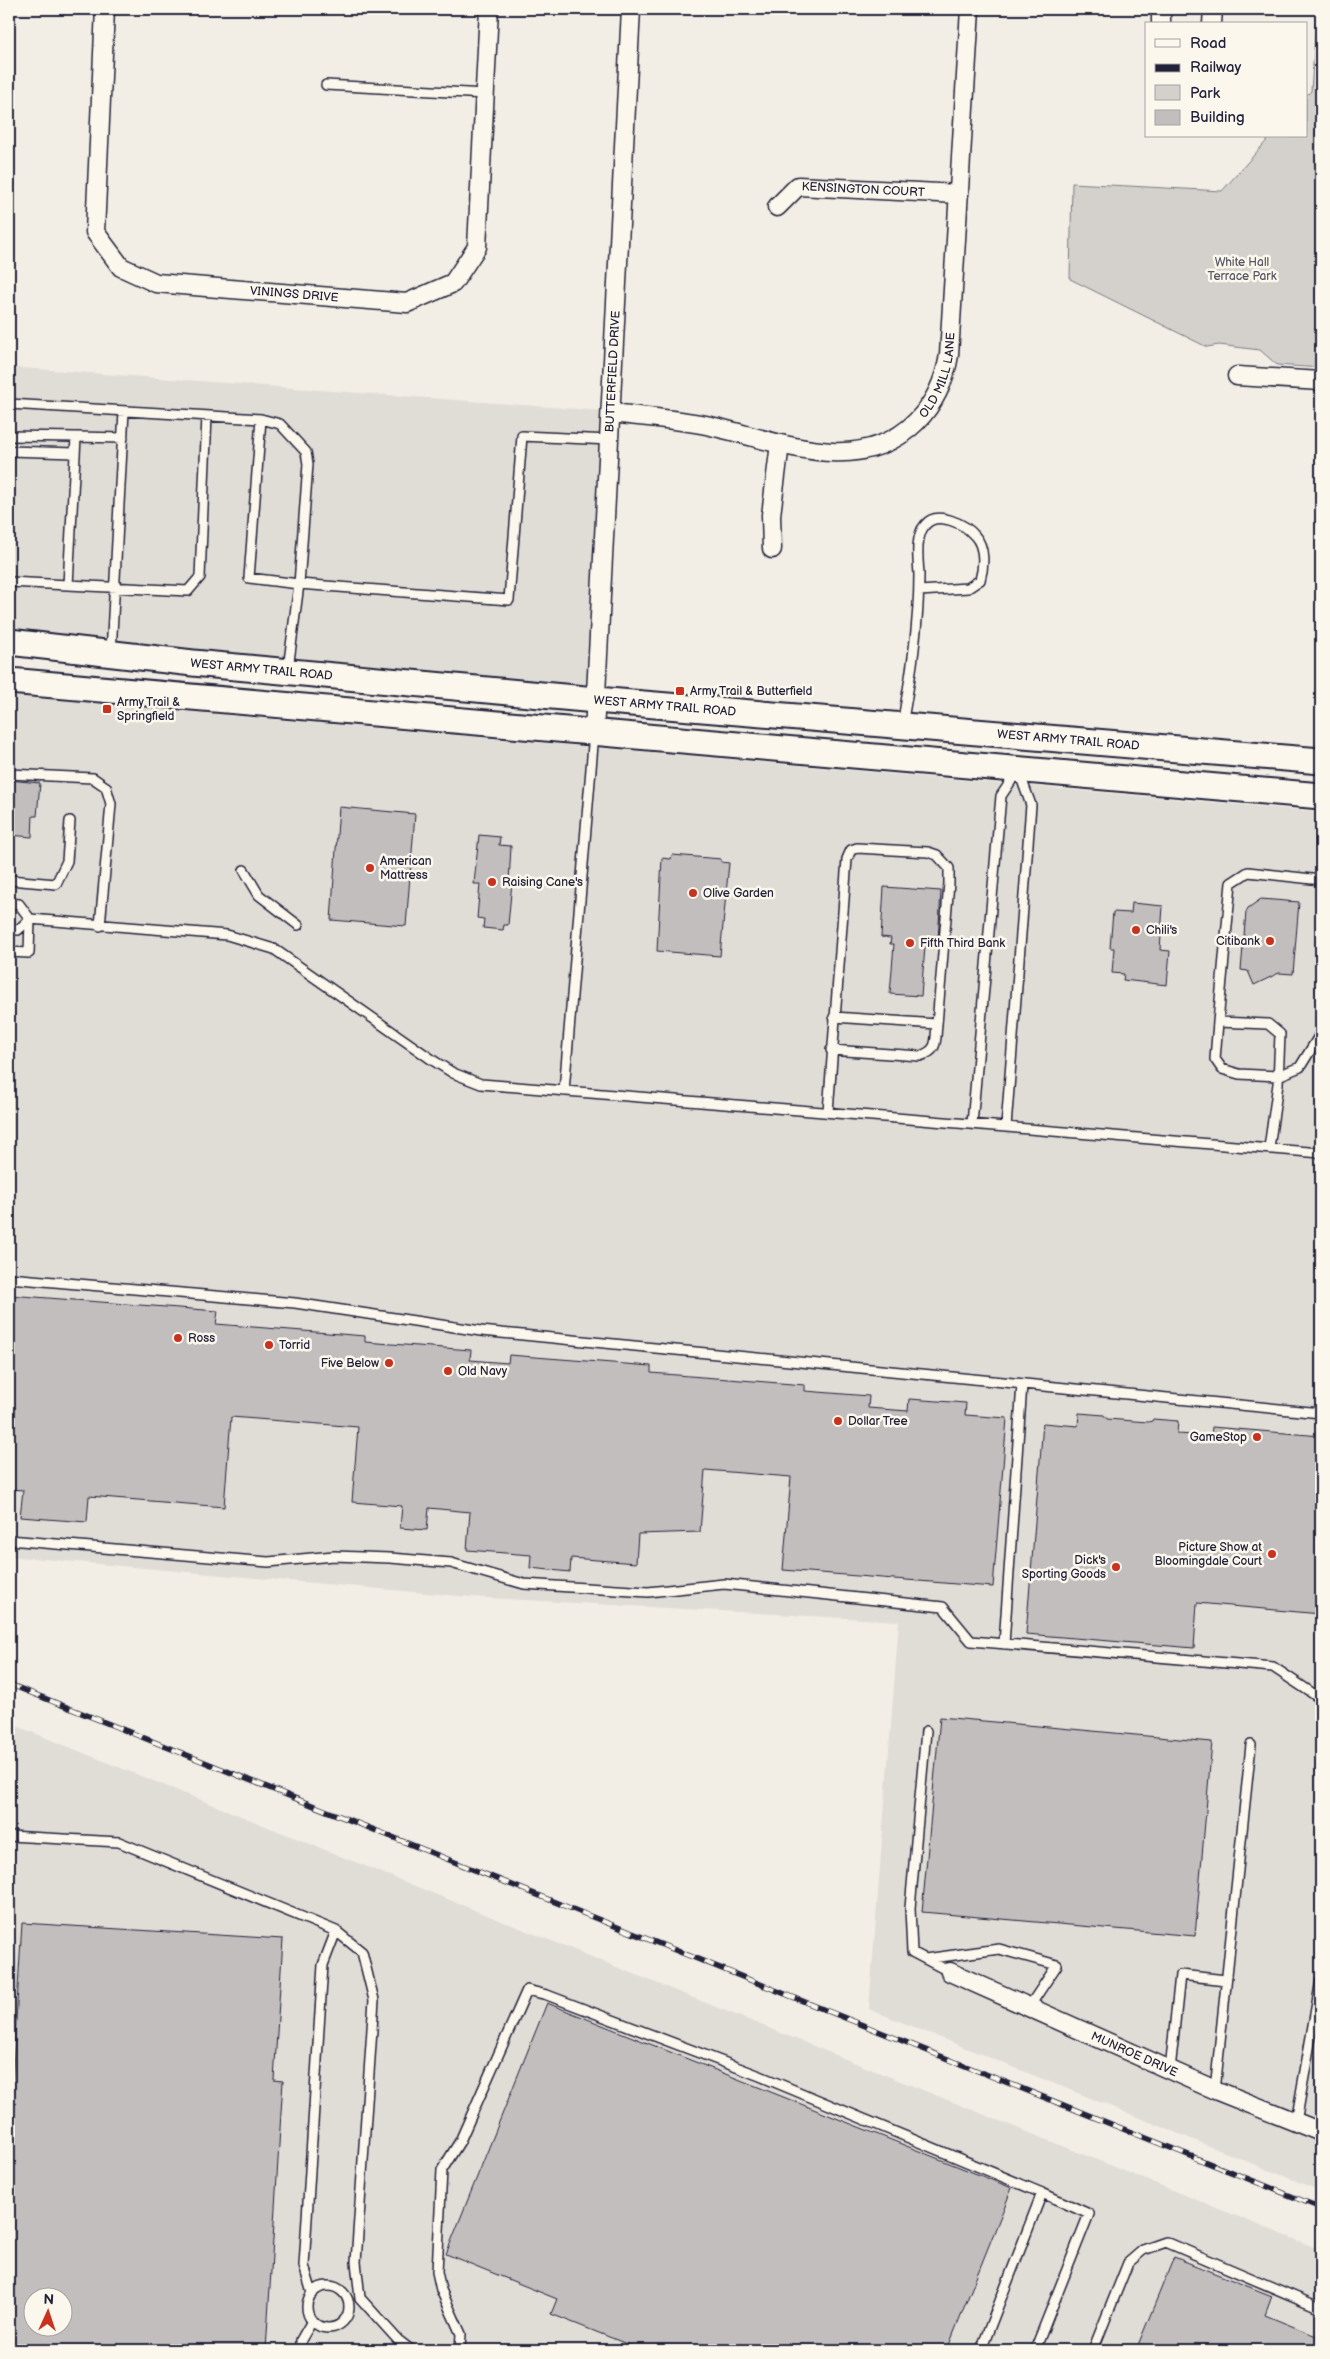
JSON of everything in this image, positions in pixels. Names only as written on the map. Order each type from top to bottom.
[{"type":"main road","name":"WEST ARMY TRAIL ROAD","points":[[9,642],[288,672],[1321,762]]},
{"type":"main road","points":[[9,681],[1321,796]]},
{"type":"main road","points":[[1018,770],[1023,736]]},
{"type":"street","name":"VININGS DRIVE","points":[[105,9],[95,232],[121,267],[156,283],[407,303],[452,283],[477,247],[489,9]]},
{"type":"street","name":"BUTTERFIELD DRIVE","points":[[594,733],[612,413],[631,9]]},
{"type":"street","name":"OLD MILL LANE","points":[[612,413],[706,425],[808,450],[855,452],[893,439],[906,431],[929,407],[942,382],[950,355],[970,9]]},
{"type":"street","points":[[1160,22],[1161,9]]},
{"type":"street","points":[[1212,22],[1213,9]]},
{"type":"street","name":"KENSINGTON COURT","points":[[777,207],[798,186],[959,194]]},
{"type":"street","points":[[1237,376],[1321,381]]},
{"type":"street","points":[[772,550],[771,515],[780,444]]},
{"type":"street","name":"MUNROE DRIVE","points":[[950,1972],[1215,2090],[1321,2132]]},
{"type":"lane","points":[[326,85],[485,94]]},
{"type":"lane","points":[[9,404],[261,418],[280,424],[306,452],[308,464],[299,584],[288,672]]},
{"type":"lane","points":[[111,654],[124,411]]},
{"type":"lane","points":[[9,582],[188,591],[200,577],[207,416]]},
{"type":"lane","points":[[261,418],[249,578],[299,584],[509,600],[522,436],[610,440]]},
{"type":"lane","points":[[9,436],[123,438]]},
{"type":"lane","points":[[68,585],[76,436]]},
{"type":"lane","points":[[9,451],[75,452]]},
{"type":"lane","points":[[902,726],[916,636],[920,536],[924,526],[931,520],[938,519],[952,521],[976,536],[983,552],[980,580],[968,588],[919,591]]},
{"type":"lane","points":[[564,1091],[594,733]]},
{"type":"lane","points":[[972,1124],[1001,796],[1018,770]]},
{"type":"lane","points":[[1006,1127],[1031,805],[1018,770]]},
{"type":"lane","points":[[9,774],[93,778],[106,787],[111,804],[100,926]]},
{"type":"lane","points":[[9,880],[56,884],[67,861],[70,821]]},
{"type":"lane","points":[[828,1112],[831,1050],[847,859],[852,850],[857,848],[928,852],[937,855],[949,868],[949,883],[935,1047],[932,1051],[920,1056],[831,1050]]},
{"type":"lane","points":[[244,870],[259,895],[298,925]]},
{"type":"lane","points":[[1321,880],[1248,872],[1231,883],[1215,1059],[1222,1069],[1239,1074],[1278,1076],[1300,1067],[1321,1033]]},
{"type":"lane","points":[[9,903],[19,904],[30,919],[30,953],[9,952]]},
{"type":"lane","points":[[9,929],[18,930],[30,919],[227,935],[274,949],[453,1073],[481,1084],[1321,1153]]},
{"type":"lane","points":[[834,1017],[937,1024]]},
{"type":"lane","points":[[1218,1022],[1268,1024],[1280,1034],[1278,1076],[1269,1148]]},
{"type":"lane","points":[[9,1278],[295,1303],[481,1330],[1321,1413]]},
{"type":"lane","points":[[1004,1644],[1022,1384]]},
{"type":"lane","points":[[9,1540],[268,1562],[334,1556],[390,1558],[451,1563],[524,1584],[648,1592],[724,1584],[942,1607],[971,1641],[1273,1667],[1321,1698]]},
{"type":"lane","points":[[926,1731],[910,1908],[912,1952],[950,1972]]},
{"type":"lane","points":[[1215,2090],[1251,1745]]},
{"type":"lane","points":[[9,1836],[119,1842],[336,1931],[362,1952],[374,2000],[356,2262],[360,2298],[398,2340],[411,2350]]},
{"type":"lane","points":[[312,2293],[325,2286],[339,2288],[349,2300],[349,2314],[339,2326],[325,2328],[312,2321],[307,2307],[312,2293],[304,2266],[324,1964],[336,1931]]},
{"type":"lane","points":[[925,1959],[999,1949],[1057,1965],[1028,2007]]},
{"type":"lane","points":[[1170,2070],[1180,1975],[1226,1980]]},
{"type":"lane","points":[[1296,2122],[1321,1980]]},
{"type":"lane","points":[[460,2350],[461,2334],[441,2290],[437,2272],[442,2170],[460,2141],[527,1990],[547,1995],[760,2076],[1089,2214],[1035,2350]]},
{"type":"lane","points":[[981,2350],[1042,2193]]},
{"type":"lane","points":[[1093,2350],[1128,2263],[1143,2250],[1166,2242],[1321,2308]]},
{"type":"lane","points":[[301,2350],[301,2340],[312,2321]]},
{"type":"shaded area","points":[[9,367],[603,411],[589,691],[9,636]]},
{"type":"shaded area","points":[[9,696],[1321,812],[1321,2191],[869,2009],[899,1621],[472,1597],[9,1556]]},
{"type":"shaded area","points":[[9,1723],[1321,2250],[1321,2350],[9,2350]]},
{"type":"green space","name":"White Hall Terrace Park","points":[[1317,9],[1321,9],[1321,368],[1277,365],[1260,350],[1219,345],[1207,347],[1070,279],[1072,183],[1222,191],[1269,138],[1308,138],[1308,94],[1311,91]]},
{"type":"building","points":[[9,780],[40,783],[37,816],[33,816],[32,837],[9,835]]},
{"type":"building","name":"American Mattress","points":[[339,807],[415,814],[406,926],[331,920]]},
{"type":"building","name":"Raising Cane's","points":[[479,835],[500,837],[499,845],[511,846],[509,882],[512,882],[508,925],[504,925],[503,930],[483,928],[484,919],[477,918],[480,884],[474,884]]},
{"type":"building","name":"Olive Garden","points":[[672,855],[721,859],[721,862],[729,863],[720,956],[657,951],[662,858],[671,859]]},
{"type":"building","name":"Fifth Third Bank","points":[[884,887],[941,891],[938,941],[930,941],[930,947],[925,947],[921,996],[890,994],[894,944],[890,944],[891,938],[881,937]]},
{"type":"building","name":"Citibank","points":[[1261,899],[1299,902],[1293,974],[1279,973],[1254,985],[1248,971],[1241,970],[1246,912],[1248,908]]},
{"type":"building","name":"Chili's","points":[[1132,903],[1163,906],[1160,950],[1170,951],[1167,985],[1123,980],[1124,974],[1112,973],[1114,948],[1110,948],[1113,912],[1131,913]]},
{"type":"building","points":[[9,1295],[218,1311],[216,1324],[365,1336],[365,1342],[471,1350],[470,1360],[508,1363],[509,1355],[651,1366],[651,1373],[805,1385],[805,1391],[869,1396],[868,1408],[908,1411],[909,1399],[966,1403],[965,1415],[1007,1418],[993,1587],[783,1570],[791,1477],[705,1470],[700,1532],[638,1534],[636,1563],[571,1558],[570,1572],[530,1568],[531,1555],[467,1550],[470,1512],[429,1508],[427,1530],[400,1528],[402,1506],[352,1502],[358,1427],[231,1417],[224,1507],[89,1496],[87,1522],[20,1517],[23,1490],[9,1489]]},
{"type":"building","name":"Dick's Sporting Goods","points":[[1079,1413],[1104,1415],[1107,1419],[1148,1422],[1153,1419],[1178,1421],[1177,1434],[1211,1436],[1212,1427],[1321,1436],[1321,1614],[1197,1603],[1194,1648],[1026,1634],[1043,1423],[1078,1426]]},
{"type":"building","points":[[940,1717],[1212,1742],[1195,1936],[922,1912]]},
{"type":"building","points":[[22,1923],[283,1939],[274,2080],[283,2081],[266,2350],[9,2350],[9,2133]]},
{"type":"building","points":[[547,2003],[1012,2188],[947,2350],[642,2350],[551,2314],[557,2299],[446,2254]]},
{"type":"building","points":[[1174,2257],[1272,2296],[1265,2315],[1321,2338],[1321,2350],[1136,2350]]},
{"type":"railway","points":[[9,1684],[1321,2208]]},
{"type":"place","name":"Army Trail & Butterfield","points":[[680,691]]},
{"type":"place","name":"Army Trail & Springfield","points":[[107,709]]},
{"type":"place","name":"American Mattress","points":[[370,868]]},
{"type":"place","name":"Raising Cane's","points":[[492,882]]},
{"type":"place","name":"Olive Garden","points":[[693,893]]},
{"type":"place","name":"Chili's","points":[[1136,930]]},
{"type":"place","name":"Citibank","points":[[1270,941]]},
{"type":"place","name":"Fifth Third Bank","points":[[910,943]]},
{"type":"place","name":"Ross","points":[[178,1338]]},
{"type":"place","name":"Torrid","points":[[269,1345]]},
{"type":"place","name":"Five Below","points":[[389,1363]]},
{"type":"place","name":"Old Navy","points":[[448,1371]]},
{"type":"place","name":"Dollar Tree","points":[[838,1421]]},
{"type":"place","name":"GameStop","points":[[1257,1437]]},
{"type":"place","name":"Picture Show at Bloomingdale Court","points":[[1272,1554]]},
{"type":"place","name":"Dick's Sporting Goods","points":[[1116,1567]]}]
